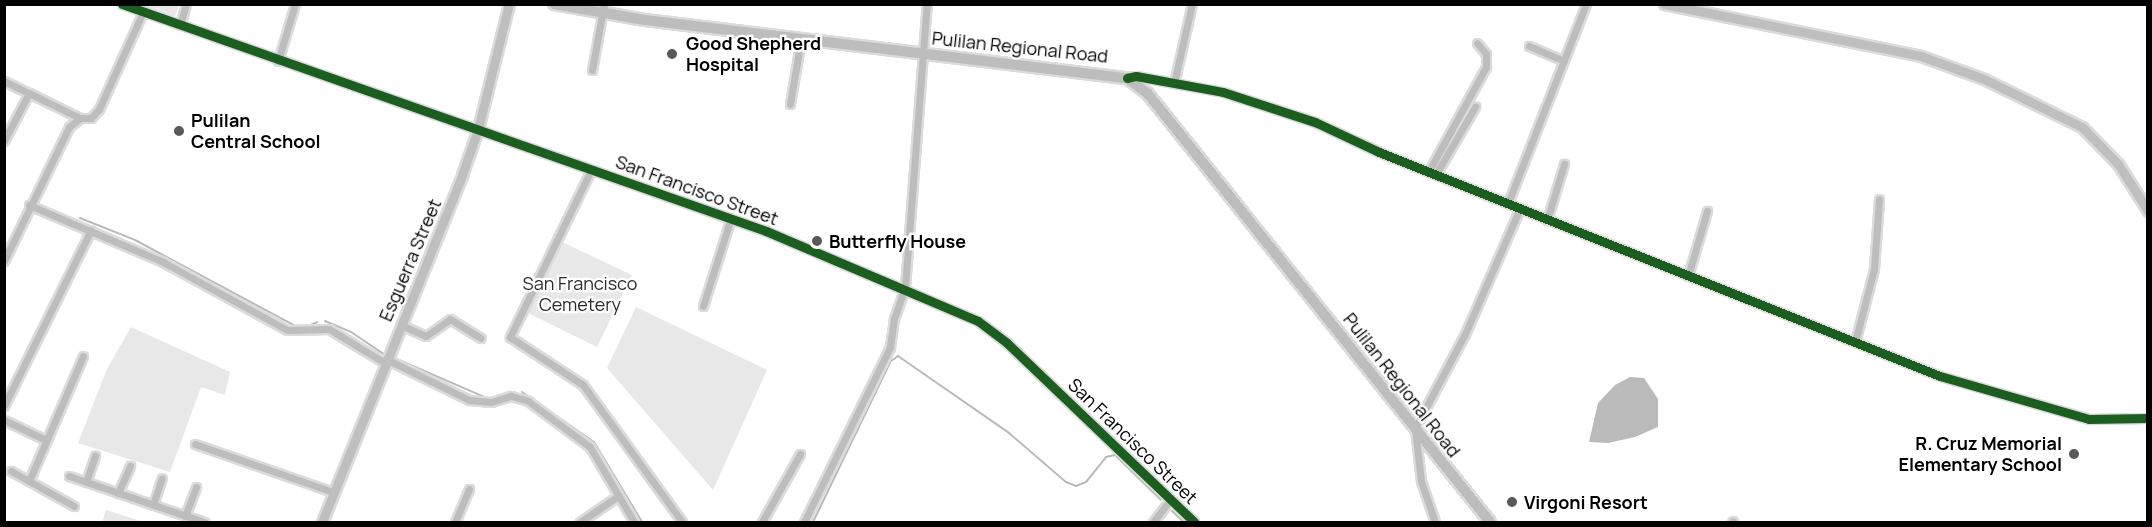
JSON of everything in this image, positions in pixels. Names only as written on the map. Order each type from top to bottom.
[{"type":"main road","name":"Esguerra Street","points":[[322,522],[478,129],[509,4]]},
{"type":"main road","name":"Pulilan Regional Road","points":[[554,4],[603,9],[801,39],[1127,78],[1148,94],[1490,522]]},
{"type":"main road","points":[[1664,4],[1921,56],[1984,79],[2082,127],[2118,164],[2147,208]]},
{"type":"street","name":"San Francisco Street","points":[[122,4],[278,61],[478,129],[730,221],[766,231],[905,287],[978,321],[1007,343],[1194,522]]},
{"type":"street","points":[[180,26],[186,4]]},
{"type":"street","points":[[278,61],[295,4]]},
{"type":"street","points":[[804,522],[890,347],[894,319],[905,287],[925,54],[927,4]]},
{"type":"street","points":[[1174,83],[1192,4]]},
{"type":"street","points":[[1508,203],[1586,4]]},
{"type":"street","points":[[592,70],[603,9]]},
{"type":"street","points":[[4,81],[80,118],[91,118],[99,109],[143,12]]},
{"type":"street","points":[[790,104],[801,39]]},
{"type":"street","points":[[1433,172],[1486,67],[1486,54],[1477,43]]},
{"type":"street","points":[[1529,46],[1564,61]]},
{"type":"street","points":[[1127,78],[1136,76],[1246,98],[1940,376],[2089,419],[2148,418]]},
{"type":"street","points":[[4,141],[29,93]]},
{"type":"street","points":[[1433,172],[1475,107]]},
{"type":"street","points":[[4,261],[69,127],[80,118]]},
{"type":"street","points":[[1547,220],[1564,164]]},
{"type":"street","points":[[591,170],[510,337],[584,385],[682,522]]},
{"type":"street","points":[[1855,342],[1874,269],[1879,199]]},
{"type":"street","points":[[29,206],[163,262],[287,330],[330,329],[386,361],[470,400],[491,402],[511,396],[528,401],[590,447],[634,522]]},
{"type":"street","points":[[1435,522],[1421,481],[1415,428],[1465,334],[1520,208]]},
{"type":"street","points":[[1688,276],[1707,211]]},
{"type":"street","points":[[704,306],[730,221]]},
{"type":"street","points":[[4,406],[91,230]]},
{"type":"street","points":[[400,326],[426,336],[450,319],[480,338]]},
{"type":"street","points":[[29,481],[83,356]]},
{"type":"street","points":[[4,420],[46,440]]},
{"type":"street","points":[[195,444],[333,492]]},
{"type":"street","points":[[762,522],[800,454]]},
{"type":"street","points":[[86,482],[95,456]]},
{"type":"street","points":[[118,493],[130,466]]},
{"type":"street","points":[[11,471],[74,506]]},
{"type":"street","points":[[69,476],[204,522]]},
{"type":"street","points":[[153,505],[162,478]]},
{"type":"street","points":[[185,516],[196,488]]},
{"type":"street","points":[[455,522],[469,489]]},
{"type":"street","points":[[583,521],[618,496]]},
{"type":"street","points":[[1153,522],[1171,499]]},
{"type":"green space","points":[[134,5],[179,5],[174,19]]},
{"type":"green space","name":"San Francisco Cemetery","points":[[562,242],[632,275],[597,347],[528,313]]},
{"type":"green space","points":[[636,307],[767,370],[713,490],[607,368]]},
{"type":"green space","points":[[131,327],[230,372],[225,395],[201,387],[170,472],[78,443],[107,369]]},
{"type":"green space","points":[[106,510],[144,522],[102,522]]},
{"type":"shaded area","points":[[1630,377],[1644,378],[1658,399],[1658,427],[1635,437],[1608,443],[1589,442],[1598,403],[1615,385]]},
{"type":"waterway","points":[[80,218],[135,240],[297,327]]},
{"type":"waterway","points":[[325,321],[351,332],[384,354]]},
{"type":"waterway","points":[[306,327],[317,322]]},
{"type":"waterway","points":[[813,522],[891,361],[898,356],[1009,433],[1066,482],[1076,486],[1086,482],[1106,457],[1115,455],[1161,500]]},
{"type":"waterway","points":[[399,360],[487,398]]},
{"type":"waterway","points":[[522,392],[594,442],[642,522]]},
{"type":"waterway","points":[[1172,511],[1184,522]]},
{"type":"cycle path","points":[[122,4],[766,231],[978,321],[1007,343],[1194,522]]},
{"type":"cycle path","points":[[1127,78],[1136,76],[1223,92],[1315,122],[1379,152],[1940,376],[2089,419],[2148,418]]},
{"type":"place","name":"Good Shepherd Hospital","points":[[672,54]]},
{"type":"place","name":"Pulilan Central School","points":[[179,131]]},
{"type":"place","name":"Butterfly House","points":[[817,241]]},
{"type":"place","name":"R. Cruz Memorial Elementary School","points":[[2074,454]]},
{"type":"place","name":"Virgoni Resort","points":[[1512,502]]}]
